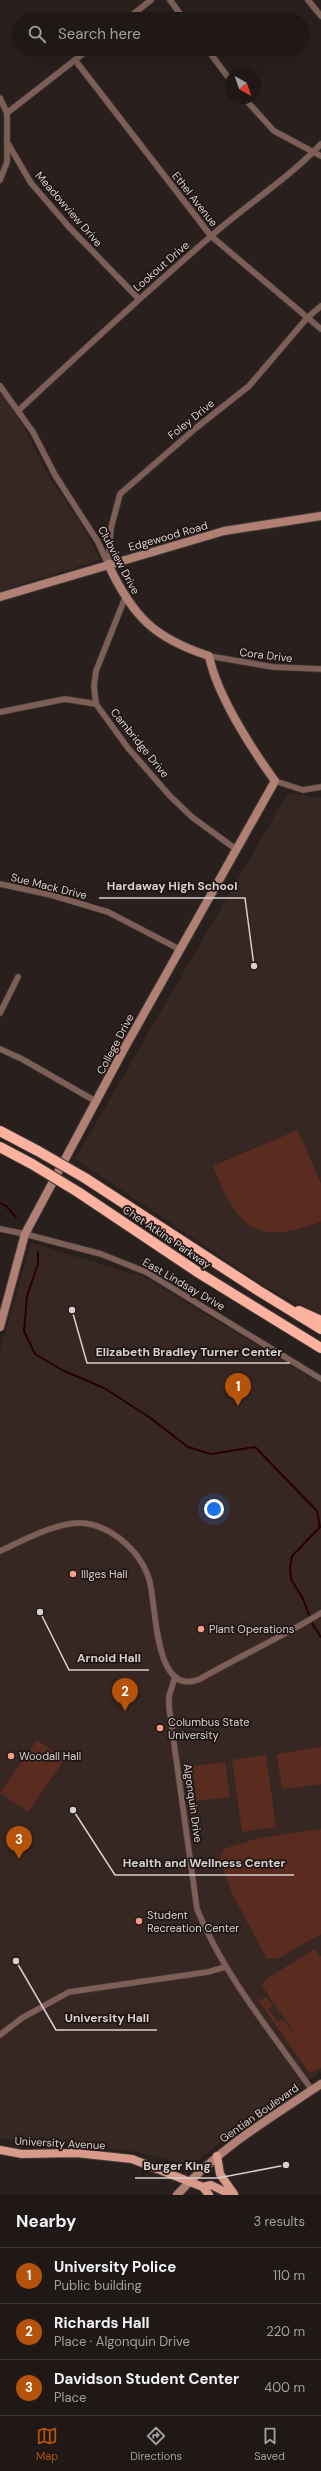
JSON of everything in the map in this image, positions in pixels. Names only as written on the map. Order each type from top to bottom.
[{"type":"highway","name":"Chet Atkins Parkway","points":[[0,1131],[85,1178],[259,1291],[321,1329]]},
{"type":"highway","name":"Chet Atkins Parkway","points":[[0,1147],[32,1164],[78,1192],[199,1273],[321,1348]]},
{"type":"highway","points":[[259,1291],[321,1321]]},
{"type":"main road","name":"University Avenue","points":[[0,2150],[22,2154],[76,2153],[132,2159],[203,2187],[211,2185],[233,2195]]},
{"type":"main road","points":[[217,2156],[220,2174],[233,2195]]},
{"type":"main road","points":[[203,2187],[209,2195]]},
{"type":"street","points":[[136,12],[151,0]]},
{"type":"street","points":[[170,0],[179,12]]},
{"type":"street","points":[[308,0],[321,16]]},
{"type":"street","points":[[7,113],[80,56]]},
{"type":"street","points":[[212,56],[225,73]]},
{"type":"street","name":"Ethel Avenue","points":[[75,60],[211,236],[260,275],[321,329]]},
{"type":"street","points":[[0,98],[7,113],[7,162],[0,180]]},
{"type":"street","points":[[249,104],[274,131],[321,156]]},
{"type":"street","name":"Meadowview Drive","points":[[7,142],[31,183],[69,227],[139,299]]},
{"type":"street","name":"Lookout Drive","points":[[19,410],[139,299],[211,236],[287,176],[321,144]]},
{"type":"street","name":"Foley Drive","points":[[108,564],[111,528],[120,494],[196,428],[249,386],[307,318],[321,306]]},
{"type":"street","name":"Clubview Drive","points":[[0,386],[19,410],[55,475],[98,542],[125,598],[154,631],[180,646],[210,656]]},
{"type":"street","name":"Edgewood Road","points":[[0,597],[224,531],[321,516]]},
{"type":"street","name":"Cambridge Drive","points":[[125,598],[96,671],[94,686],[96,704],[128,748],[170,796],[192,817],[236,850]]},
{"type":"street","points":[[210,656],[213,676],[258,758],[275,781],[303,790],[321,787]]},
{"type":"street","name":"Cora Drive","points":[[210,656],[273,667],[321,669]]},
{"type":"street","points":[[0,712],[65,699],[96,704]]},
{"type":"street","name":"College Drive","points":[[0,1327],[25,1234],[179,949],[275,781]]},
{"type":"street","name":"Sue Mack Drive","points":[[0,884],[51,895],[108,912],[179,949]]},
{"type":"street","points":[[0,1013],[18,977]]},
{"type":"street","points":[[0,1049],[22,1059],[97,1102]]},
{"type":"street","name":"East Lindsay Drive","points":[[0,1230],[25,1234],[101,1254],[146,1272],[321,1379]]},
{"type":"street","points":[[0,1551],[26,1539],[76,1523],[99,1526],[112,1533],[129,1547],[147,1572],[154,1600],[163,1662],[174,1677],[192,1682],[300,1626],[321,1613]]},
{"type":"street","name":"Algonquin Drive","points":[[174,1677],[169,1696],[169,1707],[197,1909],[210,1940],[225,1967],[312,2090]]},
{"type":"street","points":[[0,2035],[22,2018],[69,1992],[208,1972],[225,1967]]},
{"type":"street","name":"Gentian Boulevard","points":[[177,2195],[217,2156],[261,2123],[321,2084]]},
{"type":"shaded area","points":[[0,394],[14,409],[51,480],[84,529],[100,560],[0,591]]},
{"type":"shaded area","points":[[288,793],[321,798],[321,1314],[269,1289],[75,1159]]},
{"type":"shaded area","points":[[298,1130],[321,1184],[321,1221],[298,1229],[280,1232],[264,1231],[251,1226],[240,1217],[231,1204],[213,1166]]},
{"type":"shaded area","name":"Columbus State University","points":[[31,1243],[144,1277],[321,1384],[321,2072],[255,2115],[197,2161],[188,2165],[137,2152],[73,2144],[25,2142],[0,2138],[0,1350]]},
{"type":"shaded area","points":[[37,1740],[65,1759],[28,1812],[0,1793]]},
{"type":"shaded area","points":[[321,1747],[321,1784],[282,1789],[277,1754]]},
{"type":"shaded area","points":[[266,1755],[276,1827],[242,1832],[232,1760]]},
{"type":"shaded area","points":[[225,1762],[230,1797],[197,1801],[192,1766]]},
{"type":"shaded area","points":[[321,1829],[321,1934],[279,1958],[267,1959],[232,1893],[220,1859],[224,1849],[258,1838]]},
{"type":"shaded area","points":[[315,1949],[321,1957],[321,2068],[313,2072],[308,2071],[254,1994],[261,2001],[266,1997],[273,2006],[268,2009],[278,2022],[282,2019],[298,2038],[262,1986],[266,1979]]},
{"type":"waterway","points":[[0,1203],[6,1206],[16,1217]]},
{"type":"waterway","points":[[38,1252],[38,1264],[27,1296],[24,1331],[35,1354],[62,1370],[104,1388],[149,1417],[188,1447],[211,1454],[255,1447],[317,1511],[320,1527],[292,1556],[290,1568],[291,1579],[303,1599],[313,1625],[321,1637]]},
{"type":"place","name":"Hardaway High School","points":[[254,966]]},
{"type":"place","name":"Elizabeth Bradley Turner Center","points":[[72,1310]]},
{"type":"place","name":"University Police","points":[[238,1406]]},
{"type":"place","name":"Illges Hall","points":[[73,1574]]},
{"type":"place","name":"Arnold Hall","points":[[40,1612]]},
{"type":"place","name":"Plant Operations","points":[[201,1629]]},
{"type":"place","name":"Richards Hall","points":[[125,1711]]},
{"type":"place","name":"Columbus State University","points":[[160,1728]]},
{"type":"place","name":"Woodall Hall","points":[[11,1756]]},
{"type":"place","name":"Health and Wellness Center","points":[[73,1810]]},
{"type":"place","name":"Davidson Student Center","points":[[19,1859]]},
{"type":"place","name":"Student Recreation Center","points":[[139,1921]]},
{"type":"place","name":"University Hall","points":[[16,1961]]},
{"type":"place","name":"Burger King","points":[[286,2165]]}]
